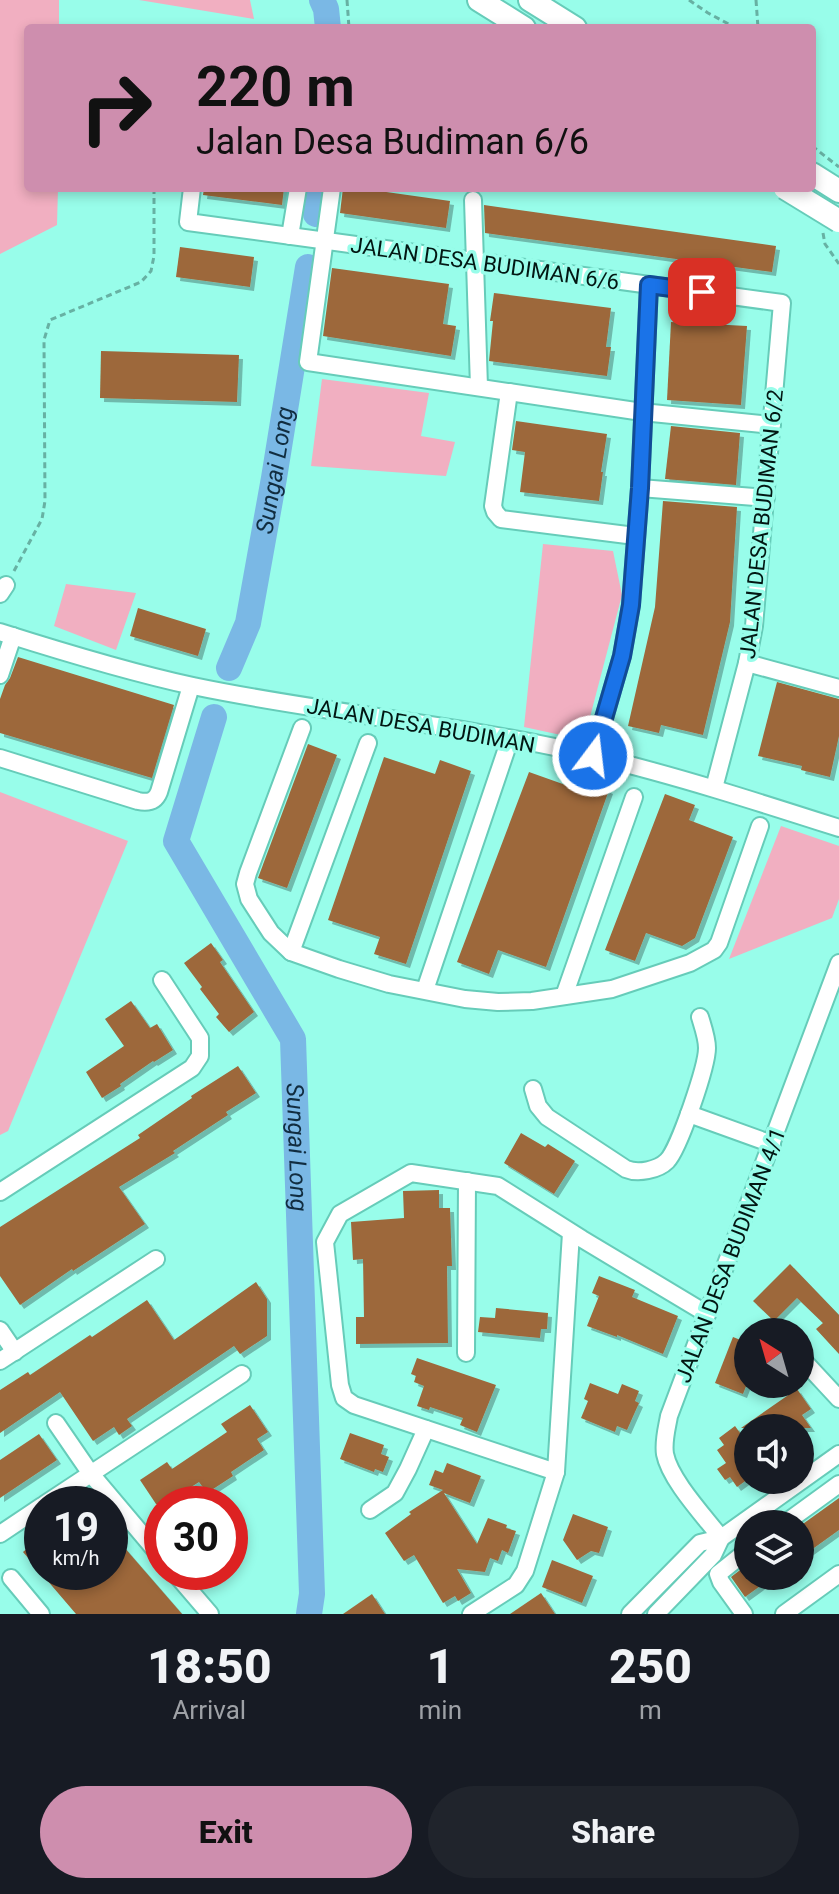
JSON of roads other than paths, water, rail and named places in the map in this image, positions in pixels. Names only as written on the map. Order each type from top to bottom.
[{"type":"highway","points":[[479,0],[518,24]]},
{"type":"highway","points":[[530,0],[569,24]]},
{"type":"highway","points":[[816,177],[839,191]]},
{"type":"highway","points":[[792,192],[839,221]]},
{"type":"street","name":"JALAN DESA BUDIMAN 6/6","points":[[192,192],[188,222],[782,303]]},
{"type":"street","points":[[290,236],[297,192]]},
{"type":"street","points":[[331,192],[308,362],[642,412],[772,425]]},
{"type":"street","points":[[473,200],[479,387]]},
{"type":"street","points":[[593,756],[628,627],[640,488],[649,285]]},
{"type":"street","name":"JALAN DESA BUDIMAN 6/2","points":[[714,788],[747,663],[755,610],[782,303]]},
{"type":"street","points":[[509,392],[493,506],[501,519],[635,536]]},
{"type":"street","points":[[640,488],[766,498]]},
{"type":"street","points":[[0,675],[6,634]]},
{"type":"street","name":"JALAN DESA BUDIMAN","points":[[6,634],[191,686],[510,739],[593,756],[714,788],[839,828]]},
{"type":"street","points":[[747,663],[839,688]]},
{"type":"street","points":[[0,758],[138,801],[150,802],[157,798],[191,686]]},
{"type":"street","points":[[302,728],[248,873],[245,884],[249,899],[271,933],[291,952],[389,984],[465,999],[532,1001],[612,989],[690,963],[714,950],[721,938],[760,826]]},
{"type":"street","points":[[425,990],[510,739]]},
{"type":"street","points":[[291,952],[368,743]]},
{"type":"street","points":[[564,996],[634,797]]},
{"type":"street","name":"JALAN DESA BUDIMAN 4/1","points":[[721,1538],[668,1465],[664,1452],[669,1416],[765,1141],[839,963]]},
{"type":"street","points":[[0,1192],[192,1068],[200,1056],[200,1038],[162,980]]},
{"type":"street","points":[[533,1089],[538,1106],[547,1117],[626,1169],[638,1172],[664,1164],[689,1114],[705,1064],[707,1048],[700,1017]]},
{"type":"street","points":[[689,1114],[765,1141]]},
{"type":"street","points":[[556,1472],[354,1405],[344,1398],[325,1242],[340,1214],[411,1173],[489,1184],[507,1190],[571,1233],[707,1314]]},
{"type":"street","points":[[466,1353],[467,1181]]},
{"type":"street","points":[[471,1614],[516,1585],[525,1571],[556,1472],[571,1233]]},
{"type":"street","points":[[0,1330],[7,1357],[156,1259]]},
{"type":"street","points":[[814,1372],[839,1399]]},
{"type":"street","points":[[73,1486],[242,1374]]},
{"type":"street","points":[[56,1423],[91,1474],[144,1537]]},
{"type":"street","points":[[370,1510],[395,1493],[426,1429]]},
{"type":"street","points":[[630,1614],[700,1543],[721,1538],[839,1454]]},
{"type":"street","points":[[803,1510],[839,1484]]},
{"type":"street","points":[[0,1534],[24,1518]]},
{"type":"street","points":[[658,1613],[713,1555],[721,1538]]},
{"type":"street","points":[[734,1561],[718,1574],[744,1614]]},
{"type":"street","points":[[784,1614],[839,1574]]},
{"type":"street","points":[[11,1578],[41,1614]]},
{"type":"street","points":[[189,1590],[210,1614]]},
{"type":"waterway","name":"Sungai Long","points":[[322,0],[328,24]]},
{"type":"waterway","name":"Sungai Long","points":[[316,214],[319,192]]},
{"type":"waterway","name":"Sungai Long","points":[[229,668],[248,623],[308,267]]},
{"type":"waterway","name":"Sungai Long","points":[[214,717],[176,841],[293,1039],[312,1594],[309,1614]]}]
